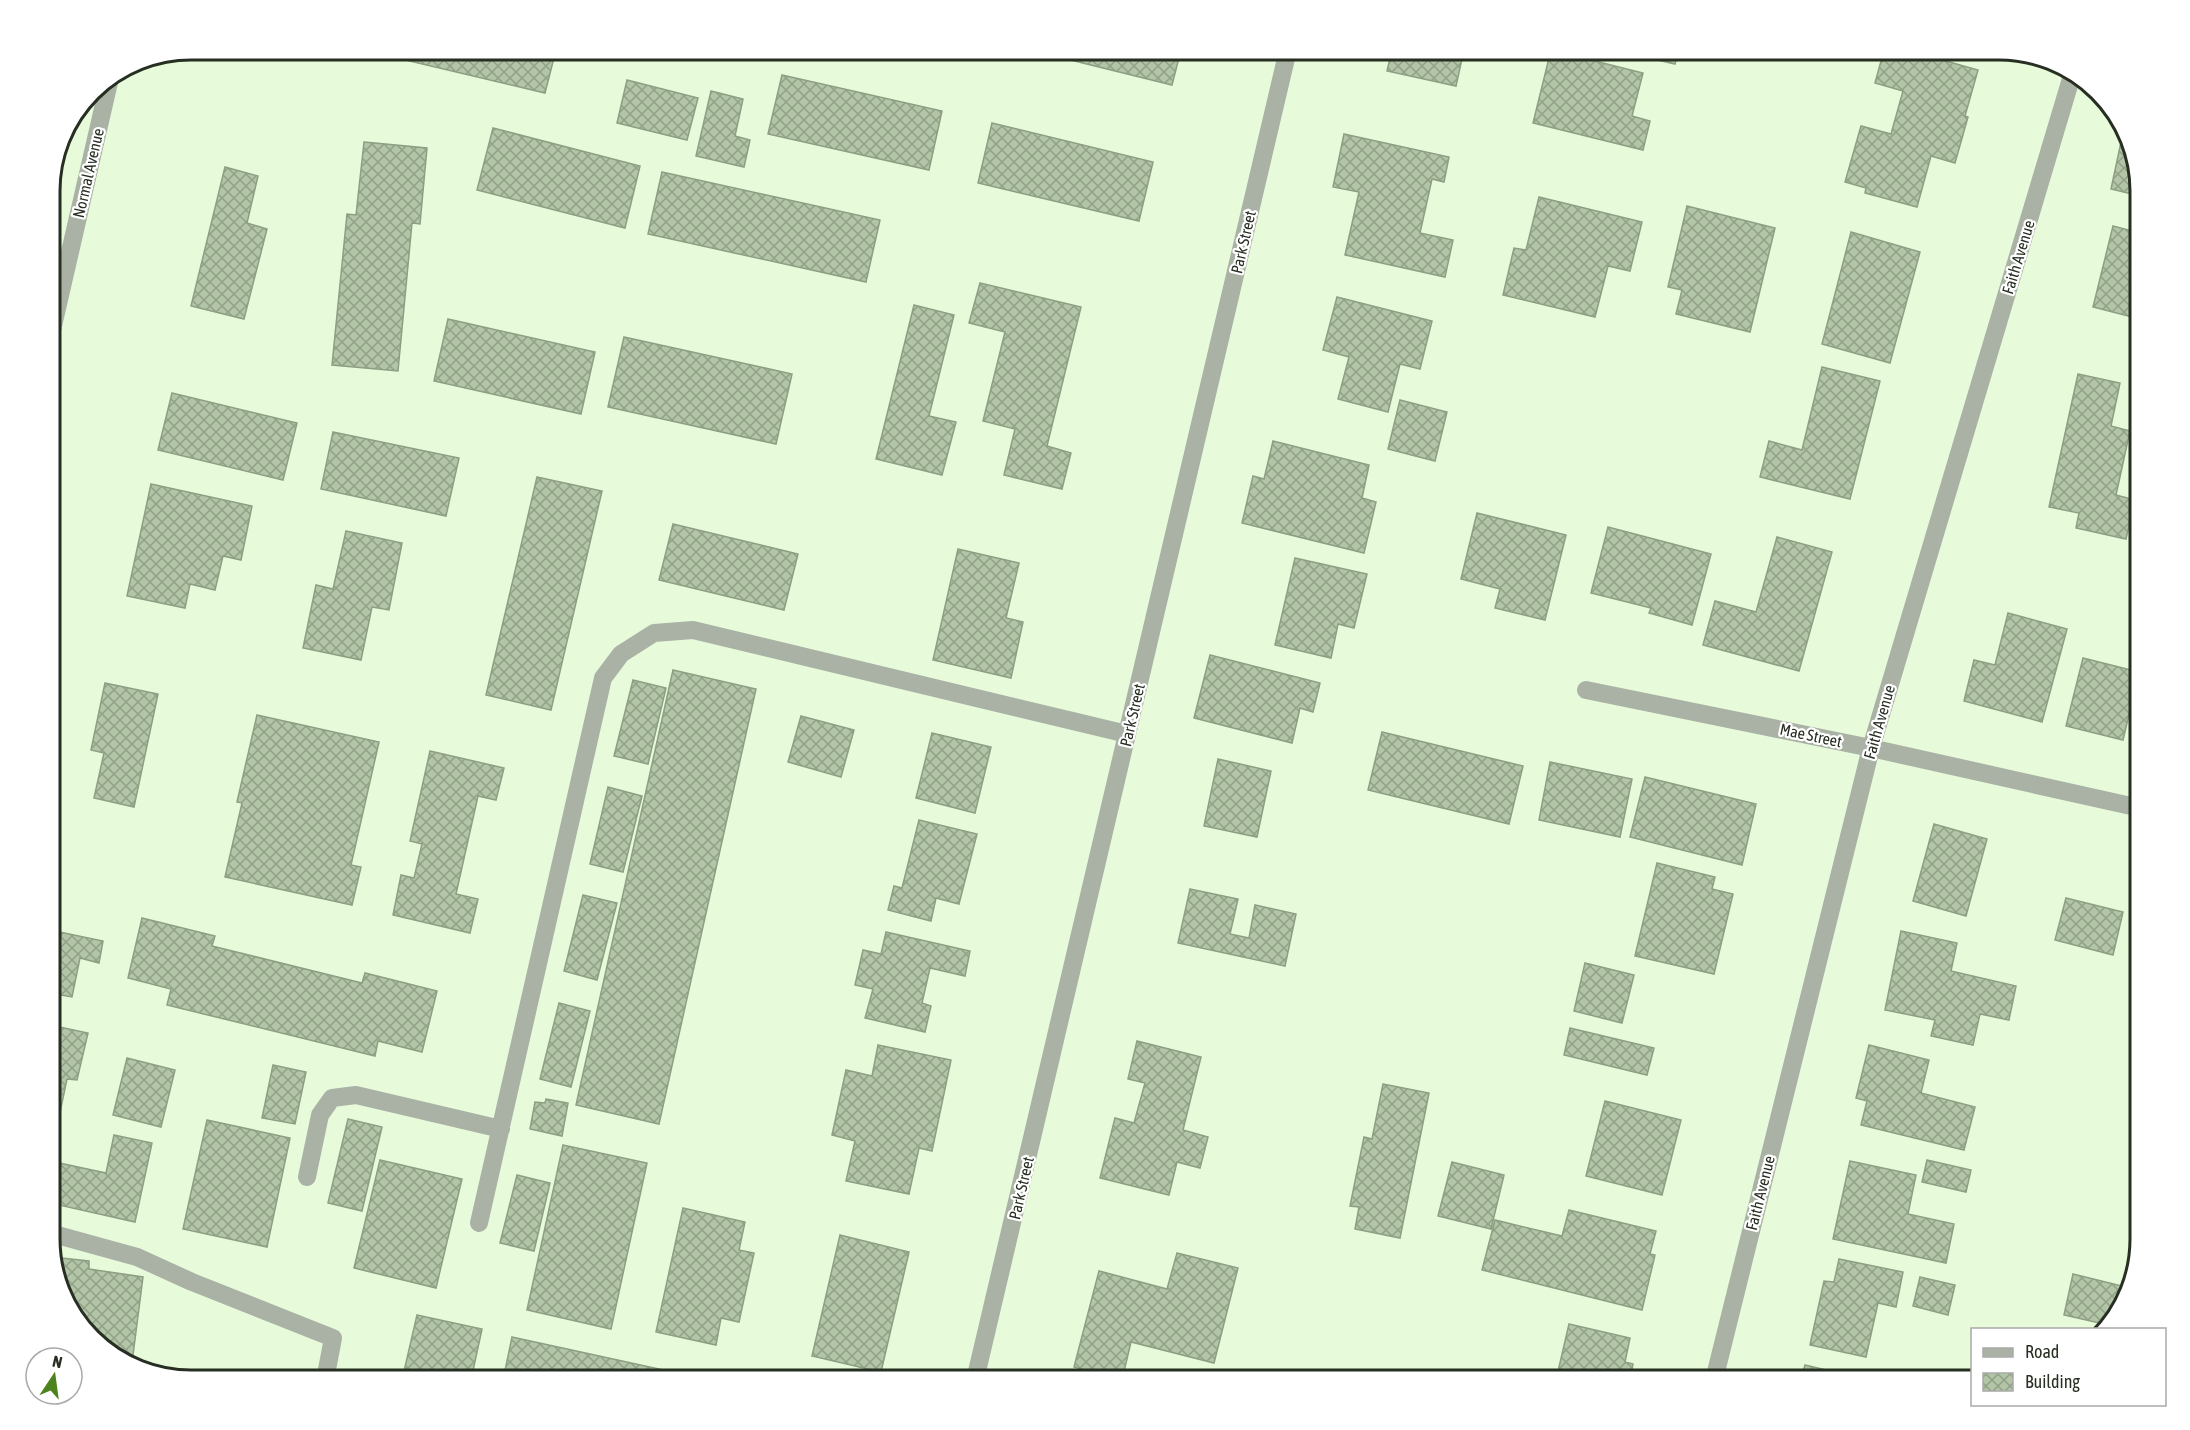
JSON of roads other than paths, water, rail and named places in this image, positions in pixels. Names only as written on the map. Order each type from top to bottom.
[{"type":"street","name":"Park Street","points":[[977,1370],[1286,60]]},
{"type":"street","name":"Faith Avenue","points":[[1716,1370],[1871,748],[2070,81]]},
{"type":"street","name":"Normal Avenue","points":[[60,296],[107,90]]},
{"type":"street","points":[[479,1223],[603,678],[621,654],[654,633],[693,630],[1127,734]]},
{"type":"street","name":"Mae Street","points":[[1586,690],[1871,748],[2130,806]]},
{"type":"street","points":[[306,1177],[320,1115],[332,1098],[356,1095],[501,1129]]},
{"type":"street","points":[[60,1236],[137,1257],[192,1282],[333,1338],[327,1370]]}]
